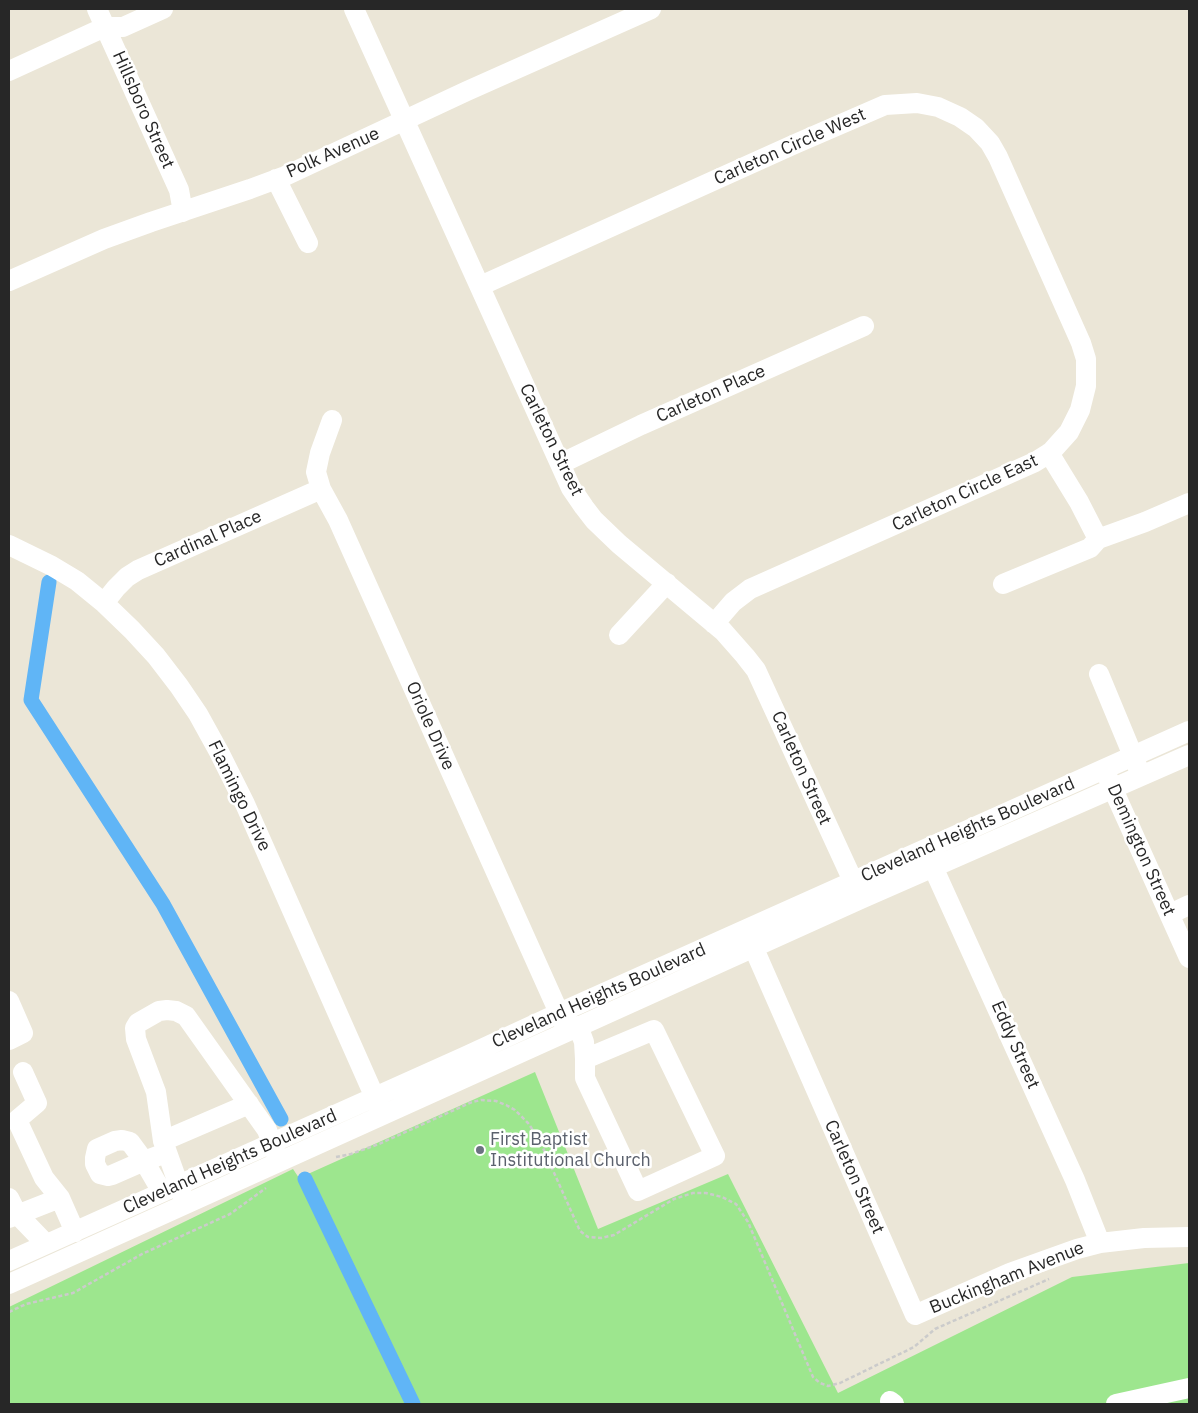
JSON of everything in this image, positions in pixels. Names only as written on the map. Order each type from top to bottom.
[{"type":"street","points":[[9,71],[101,18],[123,27],[163,9]]},
{"type":"street","name":"Carleton Street","points":[[354,9],[571,488],[594,520],[619,544],[723,631],[756,670],[857,890]]},
{"type":"street","name":"Polk Avenue","points":[[9,281],[104,239],[276,179],[651,9]]},
{"type":"street","name":"Hillsboro Street","points":[[101,18],[179,190],[184,212]]},
{"type":"street","name":"Carleton Circle West","points":[[480,286],[885,105],[918,103],[938,107],[960,116],[976,128],[990,143],[998,157],[1040,251]]},
{"type":"street","points":[[276,179],[308,243]]},
{"type":"street","name":"Carleton Circle East","points":[[714,624],[733,602],[750,589],[1035,462],[1049,453],[1069,432],[1080,410],[1086,386],[1086,359],[1081,342],[1040,251]]},
{"type":"street","name":"Carleton Place","points":[[560,464],[642,425],[864,326]]},
{"type":"street","name":"Oriole Drive","points":[[332,420],[320,453],[316,472],[321,489],[338,520],[558,1013],[584,1042],[584,1059],[585,1078],[638,1191],[715,1156],[654,1030],[584,1059]]},
{"type":"street","points":[[1049,453],[1079,502],[1098,538]]},
{"type":"street","name":"Cardinal Place","points":[[104,603],[127,577],[138,570],[321,489]]},
{"type":"street","points":[[1003,584],[1090,548],[1098,538],[1145,522],[1189,503]]},
{"type":"street","name":"Flamingo Drive","points":[[9,545],[52,566],[104,603],[156,656],[198,714],[246,804],[382,1116]]},
{"type":"street","points":[[619,635],[667,583]]},
{"type":"street","points":[[1100,674],[1142,777]]},
{"type":"street","name":"Cleveland Heights Boulevard","points":[[9,1284],[478,1073],[572,1028],[753,948],[857,890],[925,849],[1189,731]]},
{"type":"street","name":"Cleveland Heights Boulevard","points":[[9,1261],[746,929],[857,890],[934,868],[1189,755]]},
{"type":"street","name":"Demington Street","points":[[1104,769],[1189,958]]},
{"type":"street","name":"Eddy Street","points":[[925,849],[1075,1180],[1100,1243]]},
{"type":"street","points":[[1170,914],[1189,905]]},
{"type":"street","name":"Carleton Street","points":[[746,929],[915,1315]]},
{"type":"street","points":[[9,1002],[23,1033],[9,1040]]},
{"type":"street","points":[[170,1189],[156,1092],[136,1039],[135,1028],[138,1023],[159,1011],[176,1011],[186,1016],[267,1130],[279,1162]]},
{"type":"street","points":[[22,1072],[37,1102],[17,1120],[44,1178],[60,1198],[75,1232]]},
{"type":"street","points":[[185,1204],[144,1161],[165,1147],[249,1104]]},
{"type":"street","points":[[12,1210],[60,1198]]},
{"type":"street","points":[[12,1210],[46,1244]]},
{"type":"street","name":"Buckingham Avenue","points":[[915,1315],[1010,1273],[1077,1249],[1100,1243],[1144,1238],[1189,1237]]},
{"type":"street","points":[[1116,1404],[1189,1388]]},
{"type":"path","points":[[332,1158],[351,1154],[379,1144],[472,1102],[481,1100],[496,1101],[515,1110],[528,1123],[539,1139],[580,1231],[588,1237],[602,1238],[614,1235],[674,1199],[693,1193],[706,1193],[722,1197],[736,1204],[748,1222],[813,1377],[820,1383],[828,1386],[840,1383],[914,1347],[935,1329],[1056,1276]]},
{"type":"path","points":[[9,1312],[26,1304],[73,1293],[142,1254],[230,1214],[270,1186]]},
{"type":"green space","points":[[535,1072],[598,1229],[728,1174],[838,1393],[1072,1277],[1189,1263],[1189,1404],[9,1404],[9,1307],[293,1169],[299,1178]]},
{"type":"waterway","points":[[49,582],[31,700],[163,904],[281,1119]]},
{"type":"waterway","points":[[305,1179],[413,1404]]},
{"type":"place","name":"First Baptist Institutional Church","points":[[480,1150]]}]
